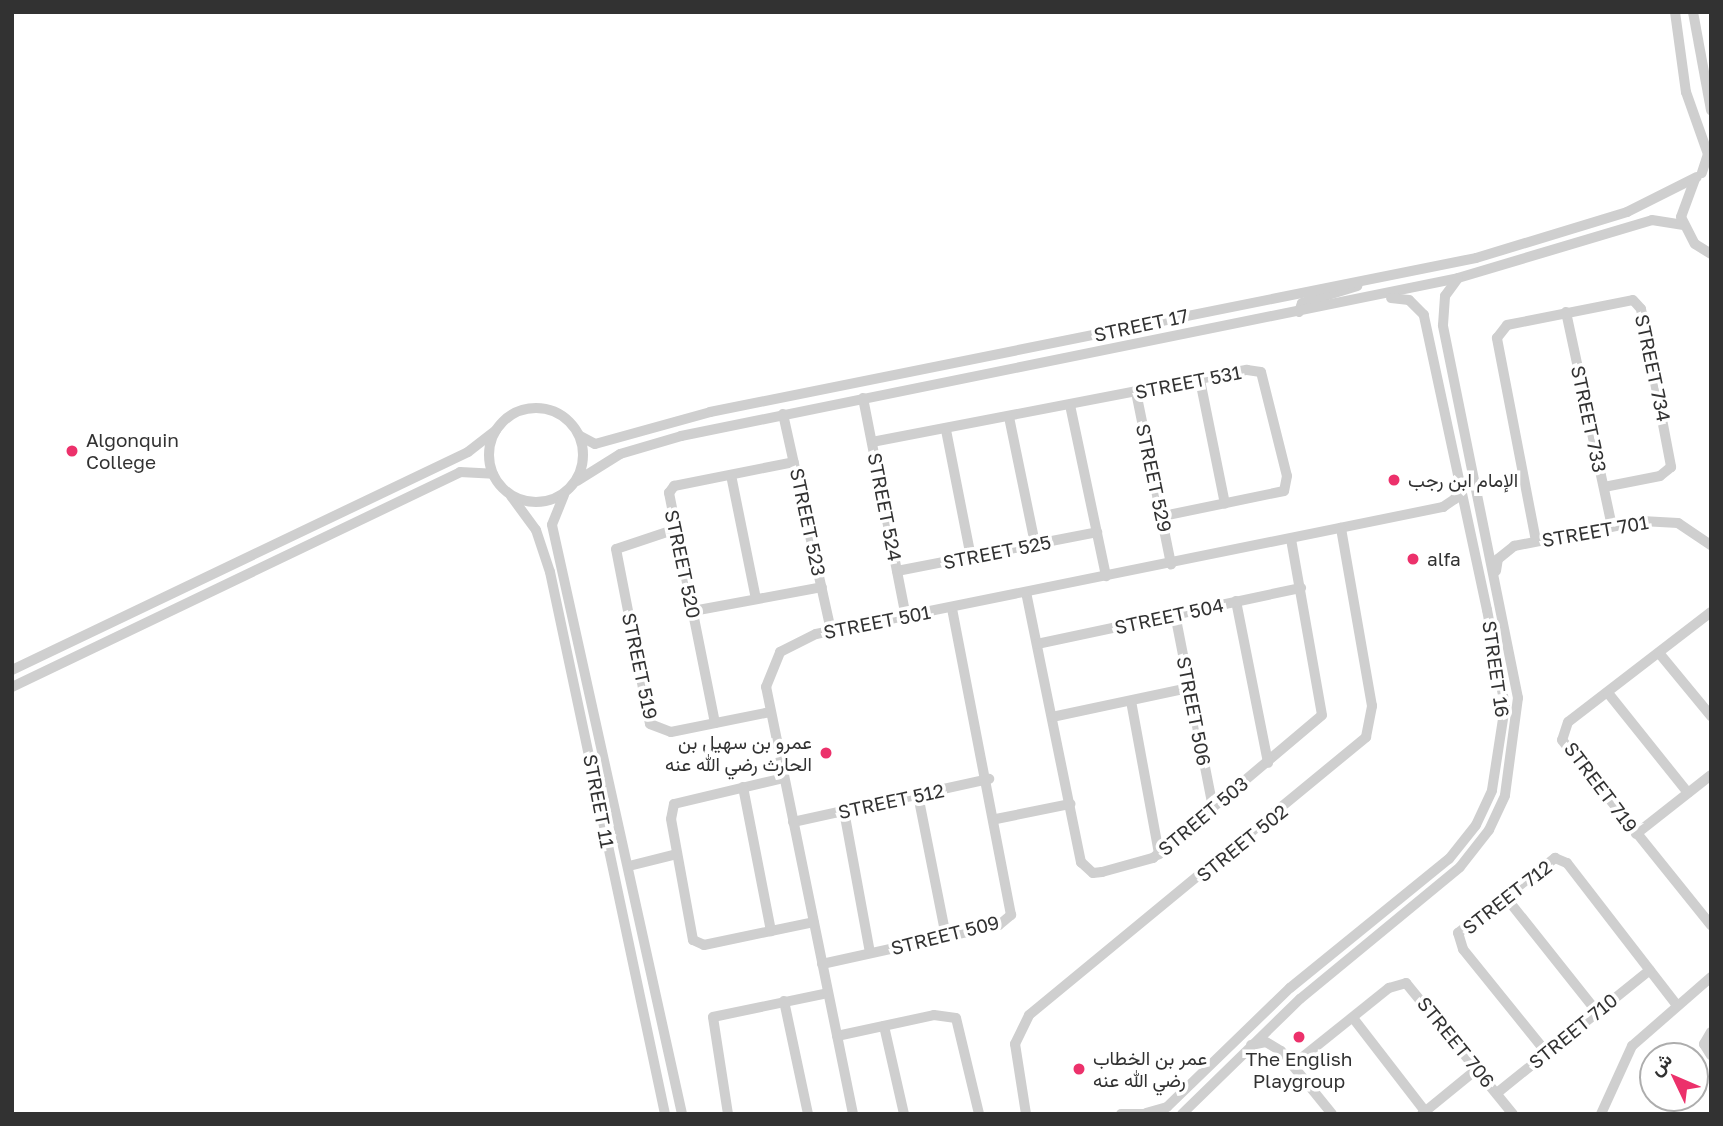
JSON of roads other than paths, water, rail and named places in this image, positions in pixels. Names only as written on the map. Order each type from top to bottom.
[{"type":"street","points":[[1675,12],[1686,92],[1709,154],[1703,173],[1682,202],[1684,225],[1710,254]]},
{"type":"street","points":[[1693,12],[1711,110]]},
{"type":"street","name":"STREET 17","points":[[580,436],[595,444],[710,412],[1369,280],[1566,231],[1627,212],[1703,173]]},
{"type":"street","name":"STREET 17","points":[[577,481],[647,445],[783,414],[928,387],[1458,278],[1652,220],[1684,225]]},
{"type":"street","name":"STREET 16","points":[[1182,1114],[1279,1017],[1460,867],[1489,830],[1506,795],[1518,698],[1441,309],[1458,278]]},
{"type":"street","points":[[1299,312],[1302,303],[1369,280]]},
{"type":"street","name":"STREET 16","points":[[1147,1113],[1167,1107],[1336,950],[1427,878],[1485,807],[1504,732],[1503,695],[1436,367],[1418,306],[1399,297],[1357,300]]},
{"type":"street","name":"STREET 734","points":[[1536,541],[1496,344],[1507,325],[1626,299],[1641,309],[1671,467],[1660,476],[1604,487]]},
{"type":"street","name":"STREET 733","points":[[1566,312],[1612,526]]},
{"type":"street","points":[[928,387],[970,374],[978,360]]},
{"type":"street","points":[[1436,367],[1448,373],[1469,449]]},
{"type":"street","name":"STREET 531","points":[[872,442],[1200,380],[1261,372],[1287,476],[1278,494],[1163,516]]},
{"type":"street","points":[[1200,380],[1224,504]]},
{"type":"street","name":"STREET 529","points":[[1136,393],[1171,564]]},
{"type":"street","name":"STREET 524","points":[[863,398],[906,617]]},
{"type":"street","points":[[1070,405],[1107,576]]},
{"type":"street","points":[[12,670],[468,452],[519,411],[547,409],[580,436],[584,451],[577,481],[564,495],[538,503],[511,496],[493,474],[489,452],[496,430]]},
{"type":"street","name":"STREET 523","points":[[783,414],[831,631]]},
{"type":"street","points":[[1009,417],[1035,544]]},
{"type":"street","points":[[946,430],[971,557]]},
{"type":"street","name":"STREET 520","points":[[715,723],[676,530],[671,489],[794,462]]},
{"type":"street","points":[[12,687],[460,472],[493,474]]},
{"type":"street","points":[[731,475],[756,599]]},
{"type":"street","points":[[1460,485],[1455,499],[1443,507],[1467,522]]},
{"type":"street","name":"STREET 11","points":[[564,495],[552,525],[682,1114]]},
{"type":"street","name":"STREET 11","points":[[511,496],[536,530],[550,572],[665,1114]]},
{"type":"street","name":"STREET 501","points":[[853,1114],[770,712],[767,674],[780,652],[800,638],[831,631],[1443,507]]},
{"type":"street","name":"STREET 701","points":[[1495,577],[1498,559],[1514,546],[1612,526],[1670,521],[1711,545]]},
{"type":"street","name":"STREET 502","points":[[1026,1114],[1015,1044],[1029,1015],[1366,737],[1372,706],[1341,528]]},
{"type":"street","name":"STREET 519","points":[[676,530],[616,549],[650,724],[660,733],[770,712]]},
{"type":"street","name":"STREET 525","points":[[897,572],[1097,532]]},
{"type":"street","name":"STREET 701","points":[[1486,532],[1514,546]]},
{"type":"street","name":"STREET 503","points":[[1026,592],[1082,862],[1093,873],[1159,854],[1322,715],[1291,539]]},
{"type":"street","points":[[693,611],[822,587]]},
{"type":"street","name":"STREET 504","points":[[1037,644],[1301,588]]},
{"type":"street","points":[[1236,601],[1268,762]]},
{"type":"street","name":"STREET 509","points":[[822,964],[999,925],[1011,915],[989,779],[953,608]]},
{"type":"street","name":"STREET 719","points":[[1711,612],[1568,722],[1562,740],[1711,925]]},
{"type":"street","name":"STREET 506","points":[[1175,614],[1213,808]]},
{"type":"street","points":[[1658,653],[1711,716]]},
{"type":"street","points":[[1052,717],[1189,688]]},
{"type":"street","points":[[1608,693],[1688,793]]},
{"type":"street","points":[[1131,701],[1159,854]]},
{"type":"street","points":[[1636,834],[1711,775]]},
{"type":"street","points":[[785,778],[674,804],[677,854],[693,940],[704,944],[814,922]]},
{"type":"street","name":"STREET 512","points":[[793,822],[989,779]]},
{"type":"street","points":[[743,787],[771,931]]},
{"type":"street","points":[[918,795],[946,937]]},
{"type":"street","points":[[996,819],[1070,804]]},
{"type":"street","points":[[844,811],[870,953]]},
{"type":"street","points":[[629,866],[677,854]]},
{"type":"street","name":"STREET 712","points":[[1546,1052],[1459,943],[1463,927],[1546,862],[1562,859],[1676,1004]]},
{"type":"street","points":[[1389,926],[1386,917],[1427,878]]},
{"type":"street","points":[[1504,895],[1597,1012]]},
{"type":"street","points":[[623,919],[640,977],[652,977]]},
{"type":"street","points":[[1300,999],[1337,961],[1336,950]]},
{"type":"street","name":"STREET 710","points":[[1497,1093],[1650,970]]},
{"type":"street","points":[[1601,1114],[1632,1046],[1676,1004],[1711,977]]},
{"type":"street","name":"STREET 706","points":[[1294,1064],[1353,1018],[1406,983],[1513,1114]]},
{"type":"street","points":[[728,1114],[713,1017],[828,993]]},
{"type":"street","points":[[784,1001],[808,1114]]},
{"type":"street","points":[[642,1013],[655,1012],[672,1071]]},
{"type":"street","points":[[837,1036],[934,1015],[956,1018],[979,1114]]},
{"type":"street","points":[[1279,1017],[1273,1034],[1281,1051]]},
{"type":"street","points":[[1353,1018],[1423,1112],[1477,1069]]},
{"type":"street","points":[[884,1026],[904,1114]]},
{"type":"street","points":[[1711,1032],[1704,1044],[1711,1055]]},
{"type":"street","points":[[1249,1046],[1266,1042],[1281,1051],[1332,1114]]},
{"type":"street","points":[[1121,1114],[1147,1113]]},
{"type":"place","name":"Algonquin College","points":[[72,451]]},
{"type":"place","name":"الإمام ابن رجب","points":[[1394,480]]},
{"type":"place","name":"alfa","points":[[1413,559]]},
{"type":"place","name":"عمرو بن سهيل بن الحارث رضي الله عنه","points":[[826,753]]},
{"type":"place","name":"The English Playgroup","points":[[1299,1037]]},
{"type":"place","name":"عمر بن الخطاب رضي الله عنه","points":[[1079,1069]]}]
